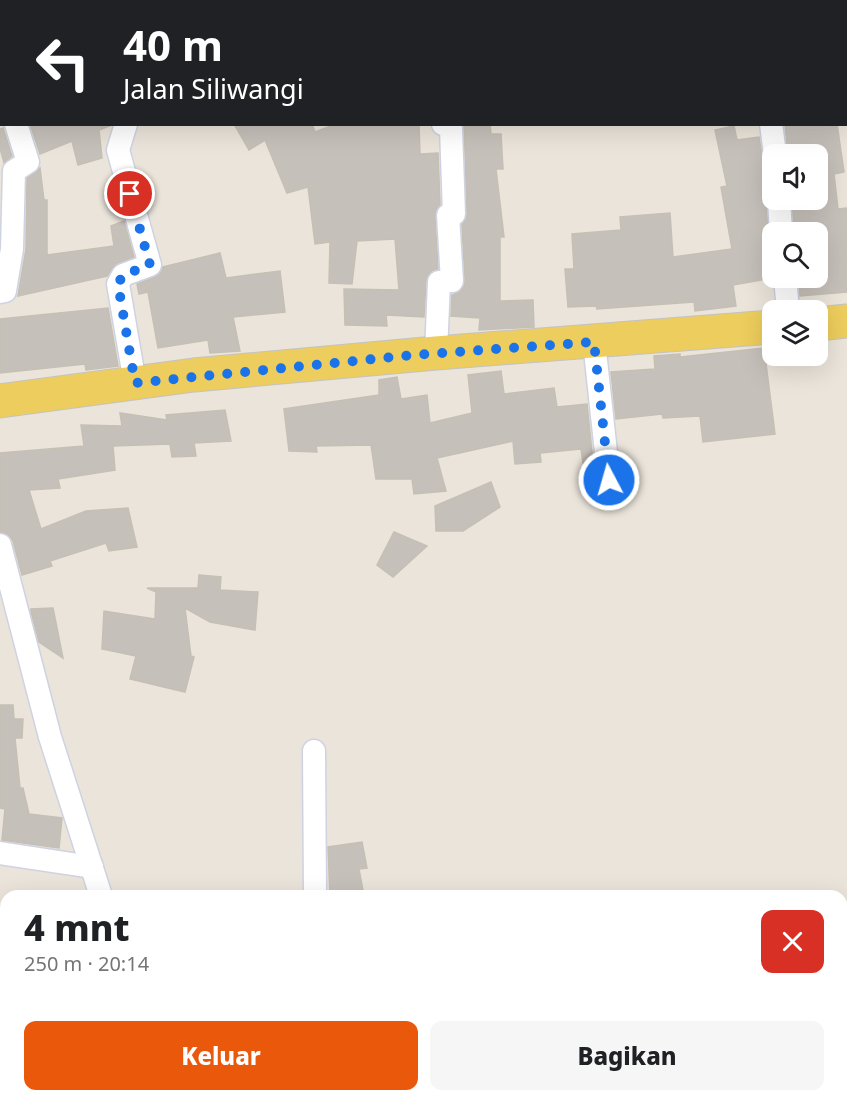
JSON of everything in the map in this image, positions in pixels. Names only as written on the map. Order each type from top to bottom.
[{"type":"main road","points":[[828,323],[847,321]]},
{"type":"main road","points":[[0,401],[135,383],[436,353],[762,328]]},
{"type":"street","points":[[0,292],[5,291],[12,249],[14,171],[28,162],[17,126]]},
{"type":"street","points":[[125,126],[118,150],[150,265],[123,275],[118,284],[135,383]]},
{"type":"street","points":[[436,353],[439,282],[452,280],[448,215],[454,214],[451,128],[447,126]]},
{"type":"street","points":[[771,126],[774,144]]},
{"type":"street","points":[[594,342],[609,480]]},
{"type":"street","points":[[0,545],[50,737],[99,890]]},
{"type":"street","points":[[314,751],[315,890]]},
{"type":"street","points":[[0,853],[92,867]]},
{"type":"building","points":[[31,126],[109,126],[99,130],[102,158],[78,165],[72,141],[40,154]]},
{"type":"building","points":[[235,126],[313,126],[315,132],[331,126],[419,126],[420,154],[438,153],[440,204],[435,216],[438,269],[431,271],[426,281],[424,317],[386,315],[387,326],[345,325],[344,289],[399,290],[395,239],[357,241],[352,284],[329,283],[330,242],[315,244],[308,187],[287,193],[265,140],[249,150]]},
{"type":"building","points":[[464,126],[490,126],[491,134],[501,134],[503,169],[496,169],[504,237],[500,237],[500,301],[533,300],[534,327],[479,330],[480,318],[451,316],[452,295],[460,292],[465,280],[462,225],[467,214]]},
{"type":"building","points":[[734,126],[737,140],[759,137],[762,156],[762,210],[767,210],[767,222],[762,222],[762,280],[733,285],[736,306],[695,311],[694,302],[597,309],[596,306],[568,307],[565,269],[574,269],[572,234],[621,230],[620,217],[670,213],[673,257],[732,249],[721,187],[727,186],[715,130]]},
{"type":"building","points":[[785,126],[837,126],[844,172],[834,174],[838,209],[847,208],[847,292],[800,296],[800,288],[828,288],[828,222],[793,222],[793,210],[828,210],[828,144],[787,144]]},
{"type":"building","points":[[3,128],[12,156],[4,163],[0,148],[0,129]]},
{"type":"building","points":[[40,168],[44,200],[47,200],[47,255],[114,246],[111,226],[124,221],[134,257],[118,263],[107,276],[18,296],[26,249],[27,178]]},
{"type":"building","points":[[220,253],[226,278],[280,271],[285,312],[233,317],[240,351],[210,353],[208,340],[158,348],[148,292],[139,294],[137,284],[155,277],[163,267]]},
{"type":"building","points":[[108,308],[118,366],[86,370],[85,364],[0,373],[0,319]]},
{"type":"building","points":[[762,348],[762,366],[766,366],[775,434],[703,442],[700,416],[663,418],[662,414],[616,419],[611,372],[655,369],[654,356],[680,354],[680,357]]},
{"type":"building","points":[[501,371],[504,394],[554,388],[557,407],[587,404],[593,462],[583,463],[581,449],[540,453],[541,462],[515,464],[513,441],[437,458],[446,491],[414,494],[412,479],[376,479],[371,445],[316,446],[317,452],[289,451],[284,409],[379,395],[379,380],[397,377],[401,399],[427,395],[430,423],[472,413],[468,375]]},
{"type":"building","points":[[225,410],[231,441],[194,443],[196,456],[172,457],[170,444],[113,446],[115,470],[58,479],[60,488],[29,490],[41,529],[86,511],[128,508],[137,547],[109,551],[106,543],[50,561],[52,566],[22,575],[13,541],[9,535],[0,532],[0,453],[84,446],[81,425],[122,426],[120,413],[167,420],[166,415]]},
{"type":"building","points":[[491,482],[500,507],[463,531],[436,531],[435,506]]},
{"type":"building","points":[[394,532],[427,546],[393,577],[377,565]]},
{"type":"building","points":[[199,575],[221,577],[220,590],[258,592],[255,630],[210,622],[185,608],[191,656],[194,657],[185,692],[130,679],[136,656],[102,649],[104,611],[155,619],[156,592],[147,588],[198,588]]},
{"type":"building","points":[[53,608],[63,658],[39,642],[31,612],[31,609]]},
{"type":"building","points":[[0,705],[13,705],[14,719],[23,719],[22,738],[15,738],[20,788],[23,788],[29,814],[62,818],[59,848],[2,840],[5,809],[0,808]]},
{"type":"building","points":[[362,842],[367,868],[359,869],[363,890],[330,890],[328,847]]},
{"type":"route","points":[[130,194],[150,265],[123,275],[119,278],[118,284],[135,383],[194,375],[414,355],[594,342],[609,480]]}]
